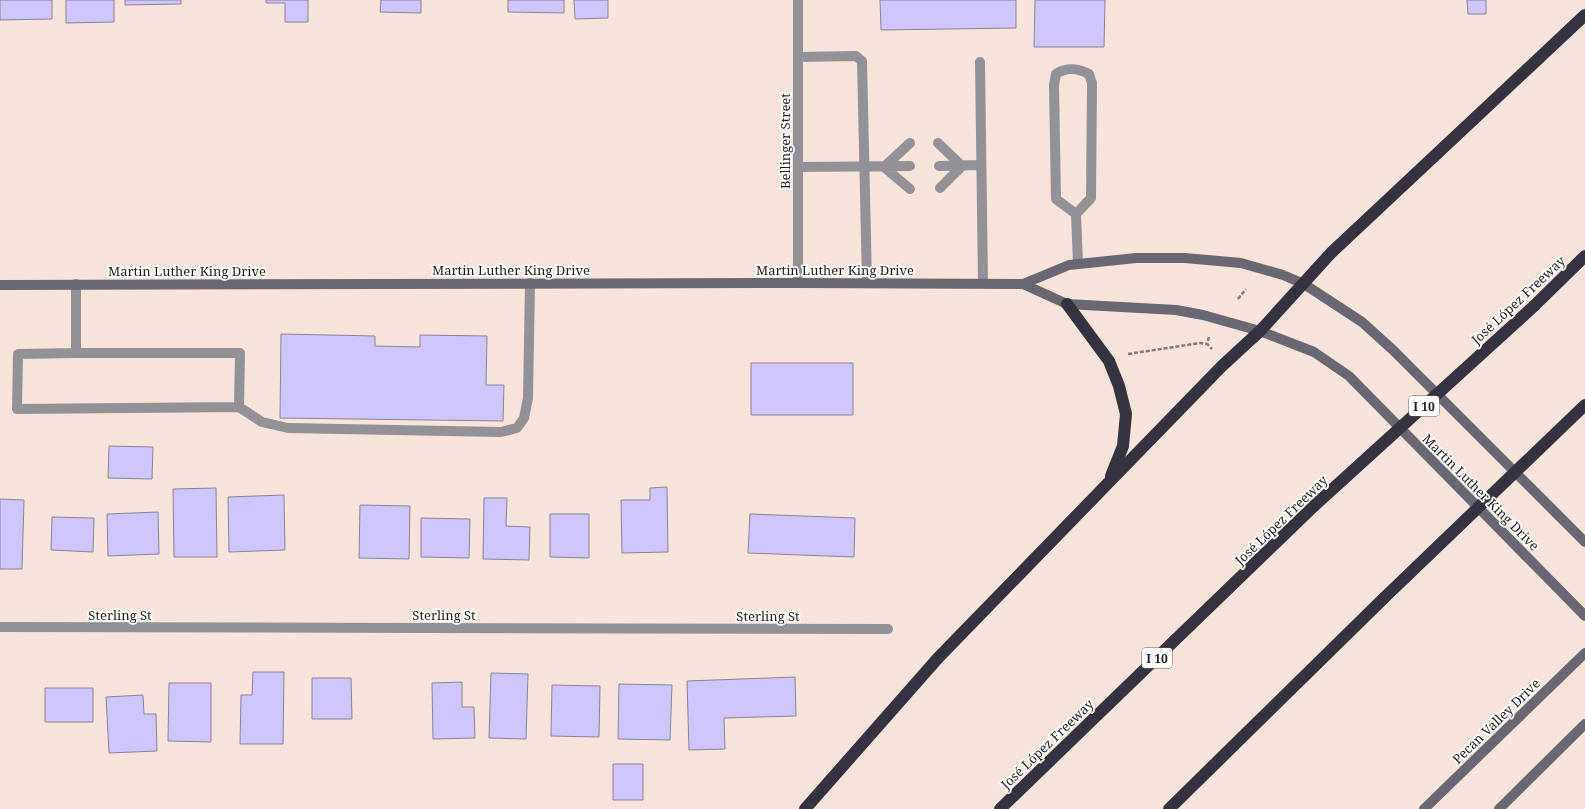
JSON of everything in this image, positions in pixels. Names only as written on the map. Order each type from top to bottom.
[{"type":"highway","points":[[805,809],[938,658],[1222,366],[1260,331],[1331,253],[1585,16]]},
{"type":"highway","name":"José López Freeway","points":[[1000,809],[1314,506],[1534,306],[1585,256]]},
{"type":"highway","points":[[1067,304],[1109,361],[1119,386],[1126,414],[1123,446],[1109,481]]},
{"type":"highway","points":[[1169,809],[1384,598],[1585,405]]},
{"type":"main road","name":"Martin Luther King Drive","points":[[1023,284],[1069,265],[1136,258],[1193,259],[1241,263],[1283,275],[1304,284],[1362,322],[1386,342],[1585,542]]},
{"type":"main road","name":"Martin Luther King Drive","points":[[0,285],[983,283],[1023,284],[1067,304],[1176,310],[1203,315],[1260,331],[1314,352],[1348,376],[1585,616]]},
{"type":"main road","name":"Pecan Valley Drive","points":[[1424,809],[1585,653]]},
{"type":"main road","points":[[1499,809],[1585,724]]},
{"type":"street","name":"Bellinger Street","points":[[798,0],[798,283]]},
{"type":"street","points":[[798,57],[856,56],[862,61],[867,283]]},
{"type":"street","points":[[980,62],[983,283]]},
{"type":"street","points":[[1076,214],[1056,199],[1054,85],[1056,74],[1063,69],[1078,69],[1089,74],[1092,83],[1091,198],[1076,214],[1078,264]]},
{"type":"street","points":[[884,167],[910,143]]},
{"type":"street","points":[[938,143],[962,166]]},
{"type":"street","points":[[939,166],[981,165]]},
{"type":"street","points":[[798,167],[910,166]]},
{"type":"street","points":[[940,188],[962,166]]},
{"type":"street","points":[[884,167],[910,189]]},
{"type":"street","points":[[239,407],[240,353],[18,354],[17,408],[239,407],[262,422],[288,428],[501,432],[517,428],[524,418],[528,398],[530,283]]},
{"type":"street","points":[[76,284],[76,353]]},
{"type":"street","name":"Sterling St","points":[[0,627],[888,629]]},
{"type":"path","points":[[1238,299],[1246,289]]},
{"type":"path","points":[[1207,344],[1209,337]]},
{"type":"path","points":[[1124,355],[1200,342],[1207,344],[1216,352]]},
{"type":"building","points":[[0,0],[52,0],[52,19],[0,20]]},
{"type":"building","points":[[66,0],[114,0],[114,22],[66,23]]},
{"type":"building","points":[[125,0],[181,0],[181,4],[125,5]]},
{"type":"building","points":[[266,0],[308,0],[308,22],[285,22],[285,3],[266,3]]},
{"type":"building","points":[[381,0],[421,0],[421,13],[380,12]]},
{"type":"building","points":[[508,0],[564,0],[564,13],[508,12]]},
{"type":"building","points":[[574,0],[608,0],[608,18],[575,19]]},
{"type":"building","points":[[880,0],[1016,0],[1016,28],[881,30]]},
{"type":"building","points":[[1035,0],[1105,0],[1104,47],[1034,47]]},
{"type":"building","points":[[1467,0],[1486,0],[1486,14],[1468,14]]},
{"type":"building","points":[[281,334],[375,336],[375,346],[420,347],[420,335],[487,336],[486,385],[504,385],[503,421],[280,418]]},
{"type":"building","points":[[751,363],[853,363],[853,415],[751,415]]},
{"type":"building","points":[[109,446],[153,447],[152,479],[108,478]]},
{"type":"building","points":[[667,487],[668,552],[622,553],[621,500],[650,500],[650,488]]},
{"type":"building","points":[[216,488],[217,557],[174,557],[173,489]]},
{"type":"building","points":[[284,495],[285,550],[229,552],[228,497]]},
{"type":"building","points":[[484,498],[507,498],[506,526],[530,527],[529,560],[483,559]]},
{"type":"building","points":[[0,499],[24,500],[22,569],[0,569]]},
{"type":"building","points":[[360,505],[410,506],[409,559],[359,558]]},
{"type":"building","points":[[158,512],[159,554],[108,556],[107,514]]},
{"type":"building","points":[[550,514],[589,514],[589,558],[550,557]]},
{"type":"building","points":[[750,514],[855,518],[854,557],[748,553]]},
{"type":"building","points":[[52,517],[94,518],[93,552],[51,550]]},
{"type":"building","points":[[421,518],[470,519],[469,558],[421,557]]},
{"type":"building","points":[[253,672],[284,672],[283,744],[240,744],[241,695],[252,695]]},
{"type":"building","points":[[491,673],[528,674],[526,739],[489,738]]},
{"type":"building","points":[[795,677],[796,716],[724,718],[725,749],[689,750],[687,681]]},
{"type":"building","points":[[312,678],[351,678],[352,719],[312,719]]},
{"type":"building","points":[[462,682],[462,707],[474,707],[475,738],[433,739],[432,683]]},
{"type":"building","points":[[169,683],[211,683],[211,742],[168,741]]},
{"type":"building","points":[[619,684],[672,685],[670,740],[618,739]]},
{"type":"building","points":[[552,685],[600,686],[599,737],[551,736]]},
{"type":"building","points":[[45,688],[93,688],[93,722],[45,722]]},
{"type":"building","points":[[143,695],[144,714],[156,714],[157,751],[109,753],[106,697]]},
{"type":"building","points":[[613,764],[643,764],[643,800],[613,800]]}]
